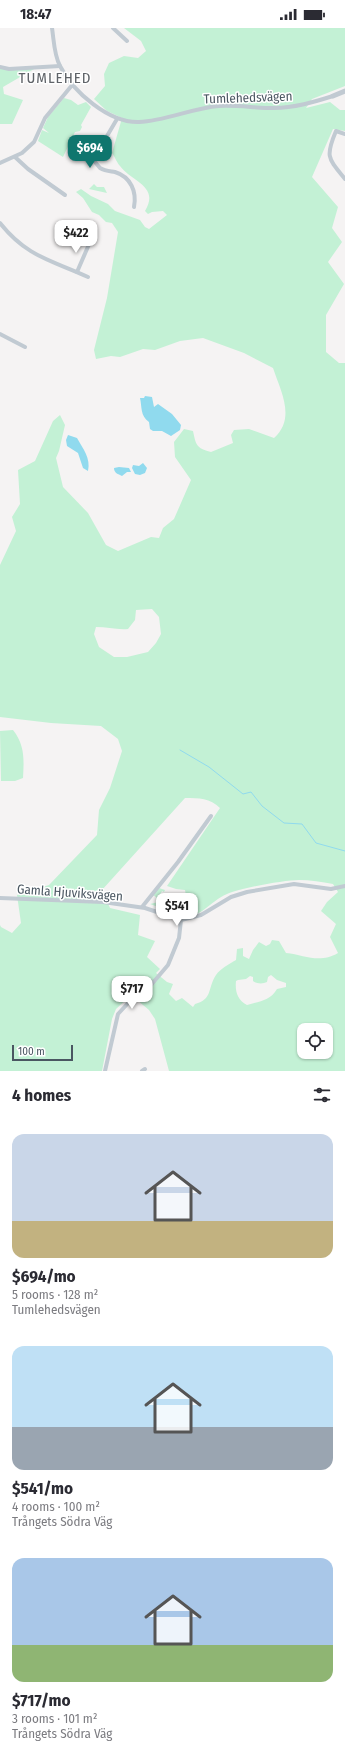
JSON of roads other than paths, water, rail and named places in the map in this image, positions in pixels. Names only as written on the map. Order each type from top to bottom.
[{"type":"street","name":"Tumlehedsvägen","points":[[52,28],[60,66],[73,84],[102,111],[117,119],[131,122],[144,122],[200,109],[221,106],[274,108],[290,107],[333,96]]},
{"type":"street","points":[[113,28],[127,41]]},
{"type":"street","points":[[0,67],[9,69],[60,66]]},
{"type":"street","points":[[0,163],[15,157],[34,142],[45,118],[73,84]]},
{"type":"street","points":[[333,96],[345,91]]},
{"type":"street","points":[[117,119],[97,153],[95,162],[100,168],[120,174],[133,187],[136,194],[134,207]]},
{"type":"street","points":[[345,134],[336,131],[329,148],[329,156],[345,179]]},
{"type":"street","points":[[15,157],[28,169],[65,195]]},
{"type":"street","points":[[0,223],[8,234],[24,248],[37,256],[88,277]]},
{"type":"street","points":[[77,272],[90,242]]},
{"type":"street","points":[[0,334],[25,347]]},
{"type":"street","points":[[142,907],[178,862],[211,816]]},
{"type":"street","points":[[105,1071],[118,1014],[130,1001],[152,985],[168,965],[179,938],[181,920],[201,915],[240,893],[294,884],[331,889],[345,886]]},
{"type":"street","name":"Gamla Hjuviksvägen","points":[[0,898],[98,901],[142,907],[181,920]]},
{"type":"water","points":[[145,396],[152,397],[154,407],[158,404],[172,414],[181,425],[180,430],[171,436],[162,431],[153,431],[150,429],[149,422],[144,417],[141,408],[140,398],[144,398]]},
{"type":"water","points":[[68,435],[77,438],[84,450],[89,466],[88,471],[83,468],[78,453],[67,446],[66,440]]},
{"type":"water","points":[[143,463],[147,468],[145,473],[140,475],[135,474],[132,468],[133,465],[139,466]]},
{"type":"water","points":[[114,468],[129,468],[131,472],[127,472],[122,476],[114,470]]},
{"type":"waterway","points":[[180,750],[209,767],[243,794],[251,792],[262,806],[284,823],[302,824],[316,843],[345,851]]},
{"type":"district","name":"TUMLEHED","points":[[55,78]]}]
